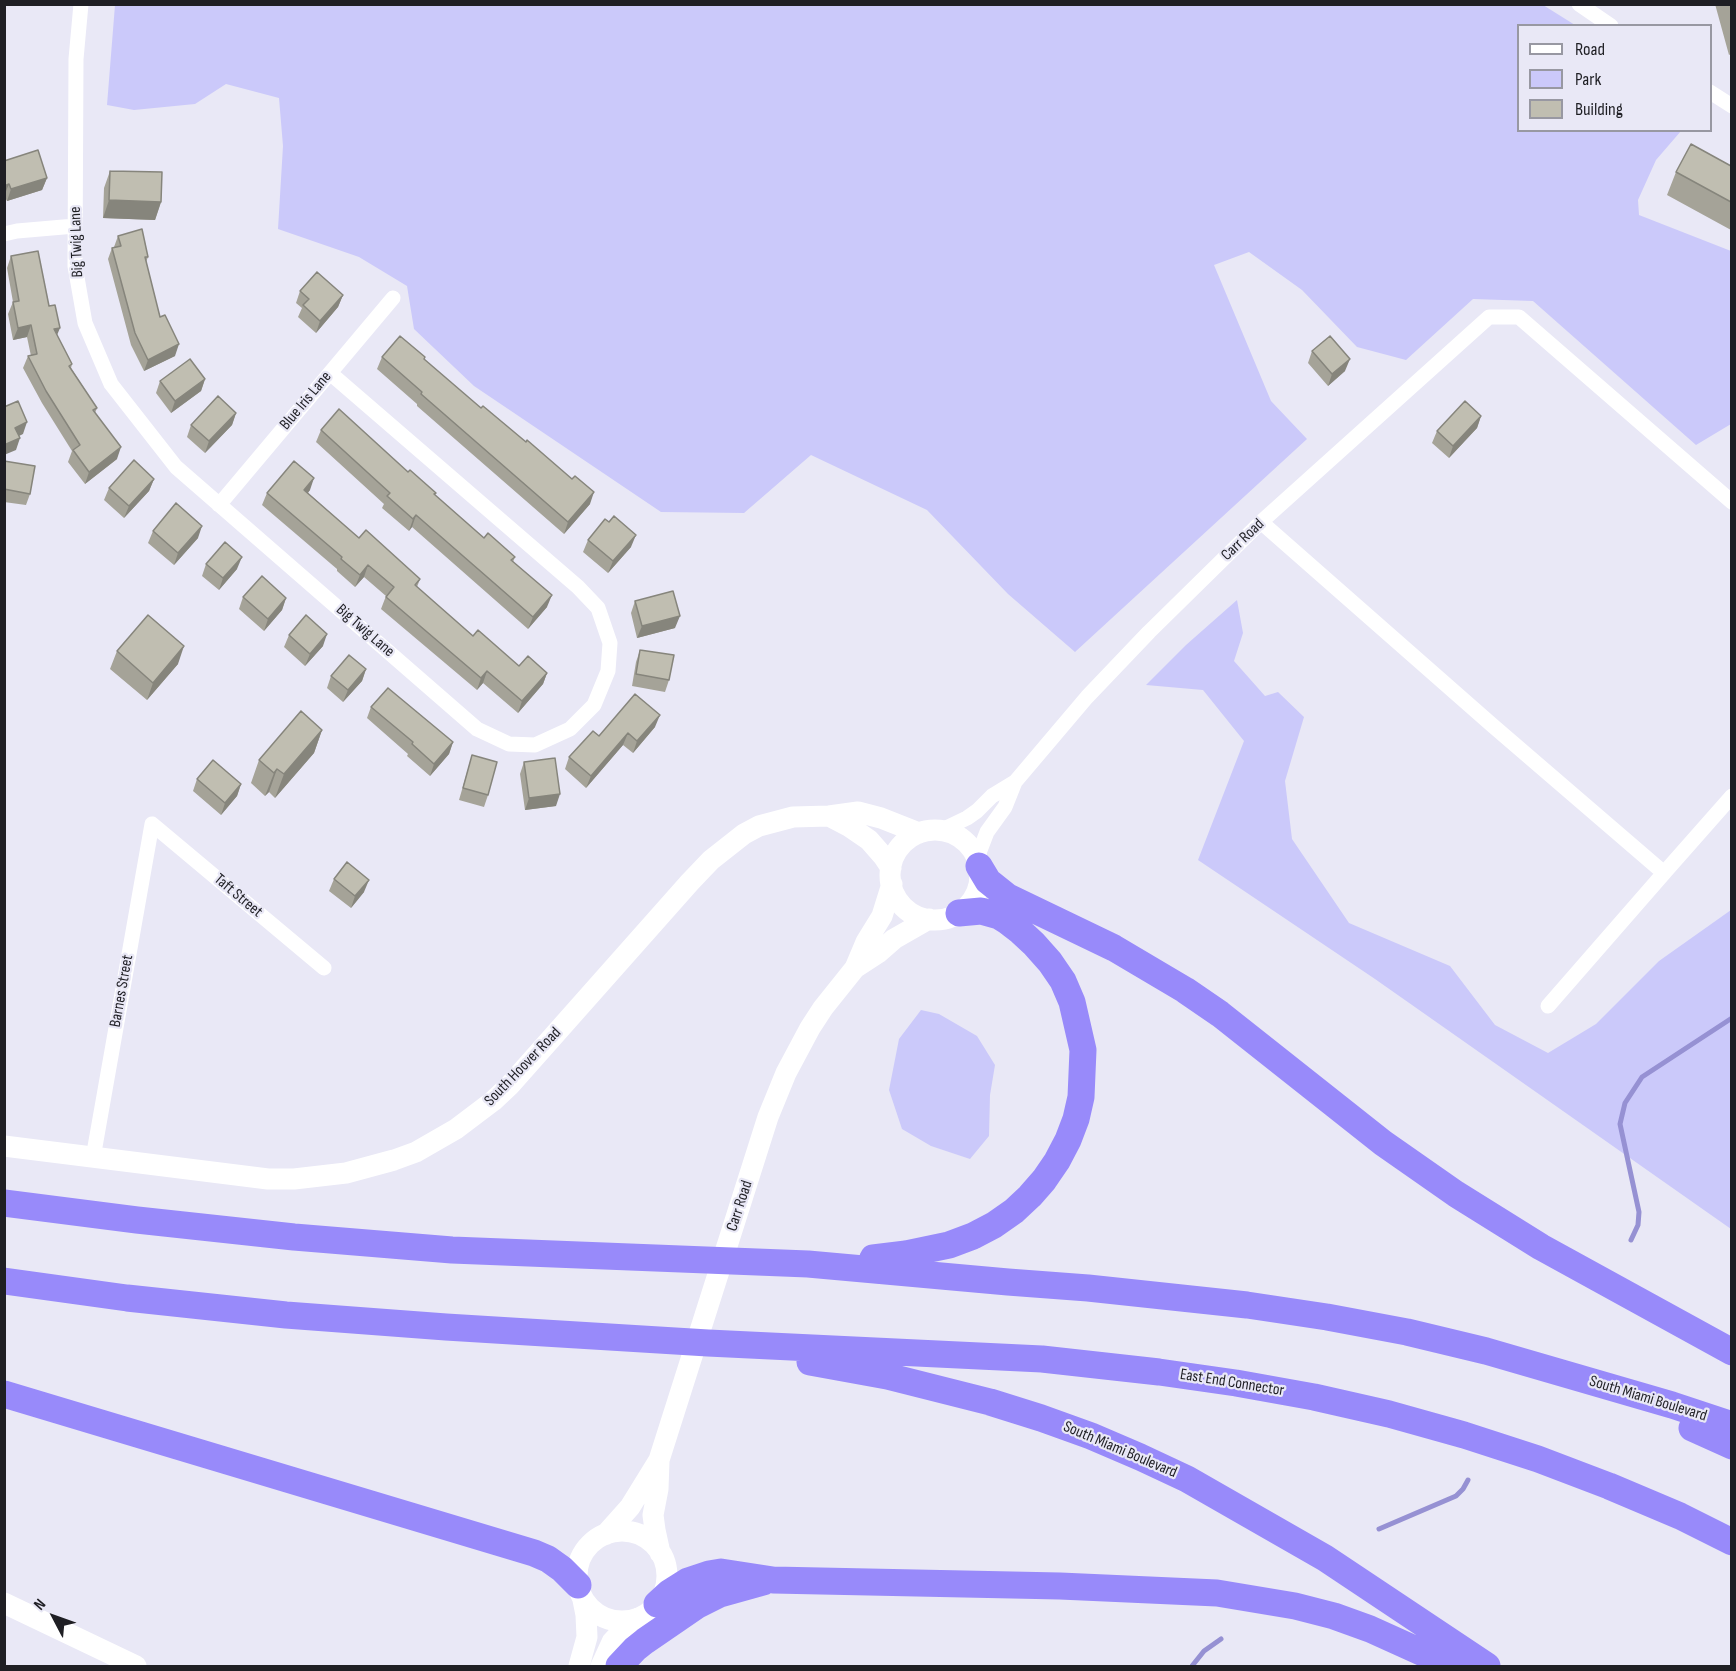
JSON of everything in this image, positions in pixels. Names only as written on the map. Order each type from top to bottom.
[{"type":"highway","points":[[978,862],[988,881],[1008,897],[1148,967],[1220,1014],[1383,1143],[1464,1200],[1541,1247],[1731,1352]]},
{"type":"highway","points":[[808,1263],[906,1254],[949,1245],[973,1236],[1014,1211],[1030,1196],[1057,1161],[1068,1140],[1081,1097],[1083,1050],[1072,1002],[1063,981],[1034,944],[1007,921],[981,911],[959,913]]},
{"type":"highway","points":[[4,1203],[272,1235],[452,1250],[808,1263],[1099,1289],[1281,1310],[1407,1332],[1486,1351],[1565,1374],[1641,1405],[1731,1446]]},
{"type":"highway","points":[[4,1281],[128,1298],[286,1315],[708,1343]]},
{"type":"highway","name":"South Miami Boulevard","points":[[708,1343],[887,1376],[939,1388],[1031,1415],[1090,1436],[1187,1479],[1325,1558],[1487,1666]]},
{"type":"highway","name":"East End Connector","points":[[708,1343],[1042,1359],[1170,1373],[1314,1397],[1389,1414],[1538,1459],[1680,1516],[1731,1542]]},
{"type":"highway","name":"South Miami Boulevard","points":[[1565,1374],[1731,1425]]},
{"type":"highway","points":[[4,1394],[534,1553],[562,1569],[580,1592]]},
{"type":"highway","points":[[647,1611],[688,1581],[709,1574],[732,1573],[773,1580],[1060,1586],[1217,1593],[1295,1606],[1334,1616],[1380,1633],[1452,1666]]},
{"type":"highway","points":[[619,1666],[645,1641],[703,1602],[748,1585],[773,1580]]},
{"type":"street","name":"Big Twig Lane","points":[[81,4],[76,59],[75,266],[85,323],[111,384],[176,467],[477,729],[509,744],[535,745],[570,729],[594,705],[608,671],[610,643],[598,608],[578,587],[330,373]]},
{"type":"street","points":[[1579,4],[1608,24]]},
{"type":"street","points":[[1712,93],[1731,106]]},
{"type":"street","points":[[4,234],[75,226]]},
{"type":"street","name":"Blue Iris Lane","points":[[219,504],[393,298]]},
{"type":"street","name":"Carr Road","points":[[942,830],[977,812],[992,796],[1015,782],[1117,663],[1261,522],[1489,317],[1519,317],[1731,502]]},
{"type":"street","points":[[1261,522],[1664,873]]},
{"type":"street","name":"Carr Road","points":[[978,862],[987,832],[1005,807],[1015,782]]},
{"type":"street","points":[[1548,1006],[1731,796]]},
{"type":"street","name":"South Hoover Road","points":[[4,1146],[268,1179],[294,1179],[346,1173],[416,1152],[456,1129],[510,1085],[665,908],[711,860],[744,834],[776,820],[858,812],[919,833]]},
{"type":"street","points":[[829,816],[869,840],[883,856],[897,898],[914,914],[929,919],[944,918],[959,913],[978,889],[980,873],[978,862],[969,845],[950,832],[934,830],[919,833],[900,847],[891,876]]},
{"type":"street","name":"Barnes Street","points":[[93,1158],[152,824]]},
{"type":"street","name":"Taft Street","points":[[152,824],[324,968]]},
{"type":"street","name":"Carr Road","points":[[605,1535],[630,1507],[659,1460],[768,1117],[797,1050],[817,1018],[855,968],[866,942],[882,916],[891,876]]},
{"type":"street","name":"Carr Road","points":[[855,968],[894,939],[929,919]]},
{"type":"street","name":"Carr Road","points":[[659,1460],[658,1489],[653,1515],[660,1553]]},
{"type":"street","points":[[579,1666],[587,1637],[586,1615],[577,1570],[582,1555],[592,1543],[605,1535],[620,1532],[636,1534],[650,1541],[660,1553],[665,1567],[666,1583],[647,1611],[625,1628],[612,1642],[601,1666]]},
{"type":"street","points":[[580,1592],[594,1611],[607,1619],[622,1621],[647,1611]]},
{"type":"street","points":[[4,1603],[136,1666]]},
{"type":"green space","points":[[115,5],[1543,5],[1573,24],[1517,24],[1517,132],[1680,132],[1656,160],[1638,200],[1639,215],[1731,251],[1731,424],[1696,445],[1533,301],[1473,299],[1406,360],[1357,347],[1302,290],[1249,252],[1214,265],[1271,401],[1307,439],[1075,652],[1008,594],[927,510],[811,455],[744,513],[661,512],[474,386],[414,329],[407,286],[359,257],[278,229],[283,146],[279,98],[226,84],[195,104],[134,110],[107,105]]},
{"type":"green space","points":[[1237,600],[1243,633],[1234,661],[1265,696],[1278,692],[1304,717],[1285,781],[1292,839],[1349,923],[1450,966],[1495,1025],[1548,1053],[1596,1024],[1659,961],[1731,910],[1731,1229],[1375,979],[1198,860],[1244,741],[1203,690],[1146,685],[1186,645]]},
{"type":"green space","points":[[921,1010],[939,1014],[977,1036],[995,1065],[990,1095],[989,1136],[970,1159],[931,1146],[902,1129],[889,1090],[899,1039]]},
{"type":"building","points":[[1691,144],[1731,166],[1731,202],[1676,172]]},
{"type":"building","points":[[38,150],[47,178],[11,189],[9,184],[4,186],[4,161]]},
{"type":"building","points":[[110,171],[162,172],[161,202],[109,200]]},
{"type":"building","points":[[142,229],[148,257],[145,257],[160,317],[165,315],[179,344],[148,360],[135,333],[112,248],[121,246],[118,236]]},
{"type":"building","points":[[38,251],[49,306],[55,305],[60,328],[54,329],[72,364],[69,366],[97,408],[93,410],[121,447],[89,472],[73,450],[80,445],[46,391],[28,356],[37,354],[31,325],[18,328],[13,302],[19,301],[11,256]]},
{"type":"building","points":[[317,272],[343,295],[320,321],[303,305],[309,299],[300,291]]},
{"type":"building","points":[[400,336],[481,408],[483,406],[572,479],[575,476],[594,492],[568,522],[382,357]]},
{"type":"building","points":[[1330,336],[1350,359],[1332,374],[1312,351]]},
{"type":"building","points":[[190,359],[205,379],[175,401],[160,381]]},
{"type":"building","points":[[218,396],[236,413],[209,441],[191,425]]},
{"type":"building","points":[[18,401],[27,422],[15,428],[20,438],[4,445],[4,407]]},
{"type":"building","points":[[1465,401],[1481,416],[1453,446],[1437,431]]},
{"type":"building","points":[[339,409],[484,538],[488,533],[515,557],[511,560],[552,595],[533,617],[416,515],[413,519],[387,496],[390,493],[321,430]]},
{"type":"building","points":[[134,460],[154,479],[129,506],[109,488]]},
{"type":"building","points":[[4,461],[35,466],[30,494],[4,489]]},
{"type":"building","points":[[294,461],[314,478],[304,490],[359,538],[366,530],[420,579],[415,585],[473,636],[478,630],[519,666],[528,656],[547,673],[522,701],[487,671],[481,678],[386,597],[394,587],[368,565],[360,575],[267,493]]},
{"type":"building","points":[[176,503],[202,526],[178,553],[153,531]]},
{"type":"building","points":[[614,516],[636,535],[613,561],[588,540],[605,519],[609,522]]},
{"type":"building","points":[[225,542],[242,557],[223,578],[206,564]]},
{"type":"building","points":[[262,576],[286,598],[268,619],[243,597]]},
{"type":"building","points":[[673,591],[680,616],[642,626],[635,601]]},
{"type":"building","points":[[148,615],[184,646],[153,683],[117,651]]},
{"type":"building","points":[[306,615],[327,634],[310,654],[289,635]]},
{"type":"building","points":[[640,650],[674,655],[669,680],[636,674]]},
{"type":"building","points":[[349,655],[366,669],[348,690],[331,676]]},
{"type":"building","points":[[388,688],[453,742],[434,764],[412,744],[413,742],[371,707]]},
{"type":"building","points":[[635,694],[660,715],[637,741],[628,733],[591,776],[569,757],[593,731],[599,736]]},
{"type":"building","points":[[301,711],[322,730],[284,774],[277,769],[274,773],[259,760]]},
{"type":"building","points":[[472,755],[497,762],[488,795],[463,788]]},
{"type":"building","points":[[555,758],[560,794],[529,798],[524,762]]},
{"type":"building","points":[[213,760],[241,784],[225,803],[197,779]]},
{"type":"building","points":[[347,862],[369,880],[355,896],[334,879]]},
{"type":"waterway","points":[[1631,1240],[1638,1225],[1639,1212],[1620,1124],[1625,1103],[1642,1077],[1732,1018]]},
{"type":"waterway","points":[[1379,1529],[1456,1496],[1468,1480]]},
{"type":"waterway","points":[[1192,1666],[1204,1651],[1221,1639]]}]
